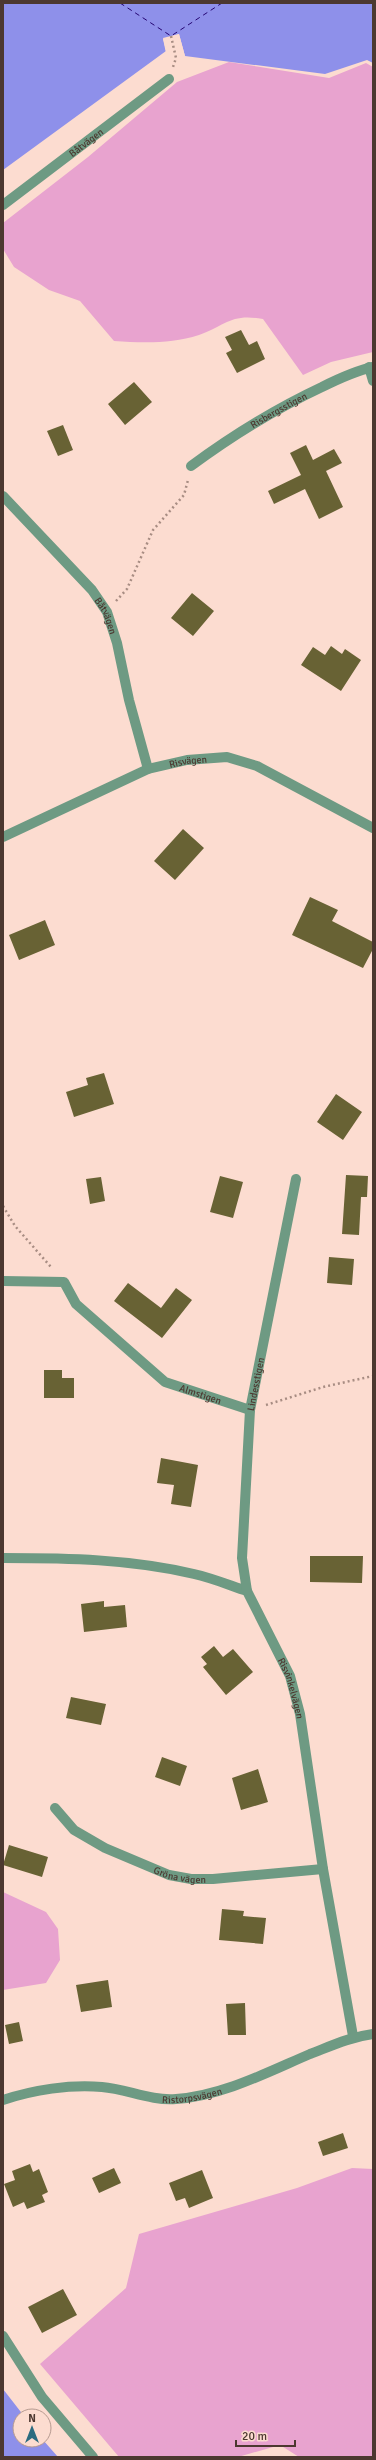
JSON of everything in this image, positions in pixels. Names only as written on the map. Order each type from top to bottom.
[{"type":"street","name":"Båtvägen","points":[[3,205],[169,79]]},
{"type":"street","points":[[371,367],[373,381]]},
{"type":"street","name":"Risbergsstigen","points":[[191,466],[239,431],[292,401],[371,367]]},
{"type":"street","name":"Båtvägen","points":[[3,496],[92,590],[106,612],[117,643],[129,700],[148,769]]},
{"type":"street","name":"Risvägen","points":[[3,837],[148,769],[187,760],[227,757],[257,766],[373,828]]},
{"type":"street","name":"Lindesstigen","points":[[247,1591],[242,1558],[250,1410],[296,1179]]},
{"type":"street","points":[[3,1281],[64,1282]]},
{"type":"street","name":"Almstigen","points":[[64,1282],[76,1304],[165,1382],[250,1410]]},
{"type":"street","points":[[3,1558],[80,1558],[141,1564],[195,1574],[247,1591]]},
{"type":"street","name":"Risvinkelvägen","points":[[247,1591],[290,1676],[300,1714],[323,1869],[354,2036]]},
{"type":"street","name":"Gröna vägen","points":[[55,1808],[74,1830],[105,1848],[169,1875],[191,1879],[213,1879],[323,1869]]},
{"type":"street","name":"Ristorpsvägen","points":[[3,2100],[21,2094],[62,2089],[102,2087],[140,2096],[176,2099],[205,2094],[250,2080],[354,2036],[373,2034]]},
{"type":"street","points":[[3,2336],[42,2397],[93,2457]]},
{"type":"path","points":[[171,36],[176,58]]},
{"type":"path","points":[[106,612],[128,589],[153,530],[184,495],[191,466]]},
{"type":"path","points":[[3,1206],[15,1226],[64,1282]]},
{"type":"path","points":[[250,1410],[323,1387],[373,1376]]},
{"type":"shaded area","points":[[229,62],[329,78],[366,63],[373,67],[373,352],[331,362],[303,375],[263,319],[252,318],[229,321],[199,335],[178,340],[146,342],[114,341],[80,301],[49,290],[14,267],[3,249],[3,223],[88,157],[177,82]]},
{"type":"shaded area","points":[[3,1892],[46,1912],[58,1929],[60,1960],[46,1983],[3,1990]]},
{"type":"shaded area","points":[[352,2168],[373,2169],[373,2457],[299,2457],[280,2445],[238,2457],[119,2457],[40,2364],[126,2288],[139,2234],[297,2188]]},
{"type":"water","points":[[3,3],[373,3],[373,63],[367,60],[325,74],[185,56],[179,34],[163,38],[166,51],[3,170]]},
{"type":"water","points":[[3,2389],[18,2408],[12,2408],[12,2448],[50,2448],[58,2457],[3,2457]]},
{"type":"pier","points":[[179,34],[185,56],[183,56],[178,37],[165,40],[168,51],[166,53],[163,39]]},
{"type":"building","points":[[241,330],[249,345],[257,341],[265,359],[237,373],[226,353],[232,350],[225,337]]},
{"type":"building","points":[[134,382],[152,402],[125,425],[108,404]]},
{"type":"building","points":[[63,425],[73,450],[58,456],[47,431]]},
{"type":"building","points":[[306,445],[313,460],[334,449],[342,463],[326,471],[343,507],[319,519],[305,489],[274,504],[268,491],[301,475],[290,453]]},
{"type":"building","points":[[192,593],[214,611],[193,636],[171,618]]},
{"type":"building","points":[[331,646],[342,654],[345,649],[361,660],[341,691],[301,665],[313,647],[325,655]]},
{"type":"building","points":[[183,829],[204,848],[175,880],[154,861]]},
{"type":"building","points":[[310,897],[338,910],[332,921],[373,942],[373,949],[363,968],[292,935]]},
{"type":"building","points":[[45,920],[55,945],[19,960],[9,935]]},
{"type":"building","points":[[104,1073],[114,1104],[74,1117],[66,1092],[88,1085],[86,1078]]},
{"type":"building","points":[[336,1094],[362,1112],[343,1140],[317,1122]]},
{"type":"building","points":[[346,1175],[368,1176],[367,1197],[361,1197],[359,1235],[342,1234]]},
{"type":"building","points":[[220,1176],[243,1182],[233,1218],[210,1212]]},
{"type":"building","points":[[101,1177],[105,1201],[90,1204],[86,1179]]},
{"type":"building","points":[[329,1257],[354,1259],[352,1285],[327,1283]]},
{"type":"building","points":[[128,1283],[161,1308],[176,1288],[192,1300],[162,1338],[114,1301]]},
{"type":"building","points":[[44,1370],[62,1370],[62,1378],[74,1378],[74,1398],[44,1398]]},
{"type":"building","points":[[161,1458],[198,1465],[191,1507],[171,1504],[174,1485],[157,1483]]},
{"type":"building","points":[[310,1556],[363,1556],[362,1583],[310,1582]]},
{"type":"building","points":[[104,1601],[104,1607],[125,1605],[127,1627],[84,1632],[81,1604]]},
{"type":"building","points":[[214,1646],[223,1657],[233,1649],[253,1672],[226,1695],[203,1667],[207,1664],[201,1657]]},
{"type":"building","points":[[71,1697],[106,1704],[101,1725],[66,1718]]},
{"type":"building","points":[[162,1757],[187,1766],[180,1786],[155,1777]]},
{"type":"building","points":[[258,1769],[268,1802],[241,1810],[232,1778]]},
{"type":"building","points":[[9,1845],[48,1857],[42,1877],[3,1865]]},
{"type":"building","points":[[222,1909],[244,1911],[243,1916],[266,1918],[263,1944],[219,1940]]},
{"type":"building","points":[[108,1980],[112,2007],[81,2012],[76,1985]]},
{"type":"building","points":[[245,2003],[246,2035],[228,2035],[226,2004]]},
{"type":"building","points":[[19,2022],[23,2041],[9,2044],[5,2025]]},
{"type":"building","points":[[343,2133],[348,2148],[323,2156],[318,2142]]},
{"type":"building","points":[[30,2164],[33,2172],[39,2169],[48,2192],[42,2195],[45,2202],[27,2209],[24,2202],[13,2207],[4,2184],[15,2180],[12,2171]]},
{"type":"building","points":[[114,2168],[121,2183],[99,2193],[92,2178]]},
{"type":"building","points":[[202,2170],[213,2198],[189,2208],[185,2198],[176,2201],[169,2183]]},
{"type":"building","points":[[63,2289],[77,2315],[42,2333],[28,2307]]},
{"type":"ferry route","points":[[120,3],[171,36],[222,3]]}]
